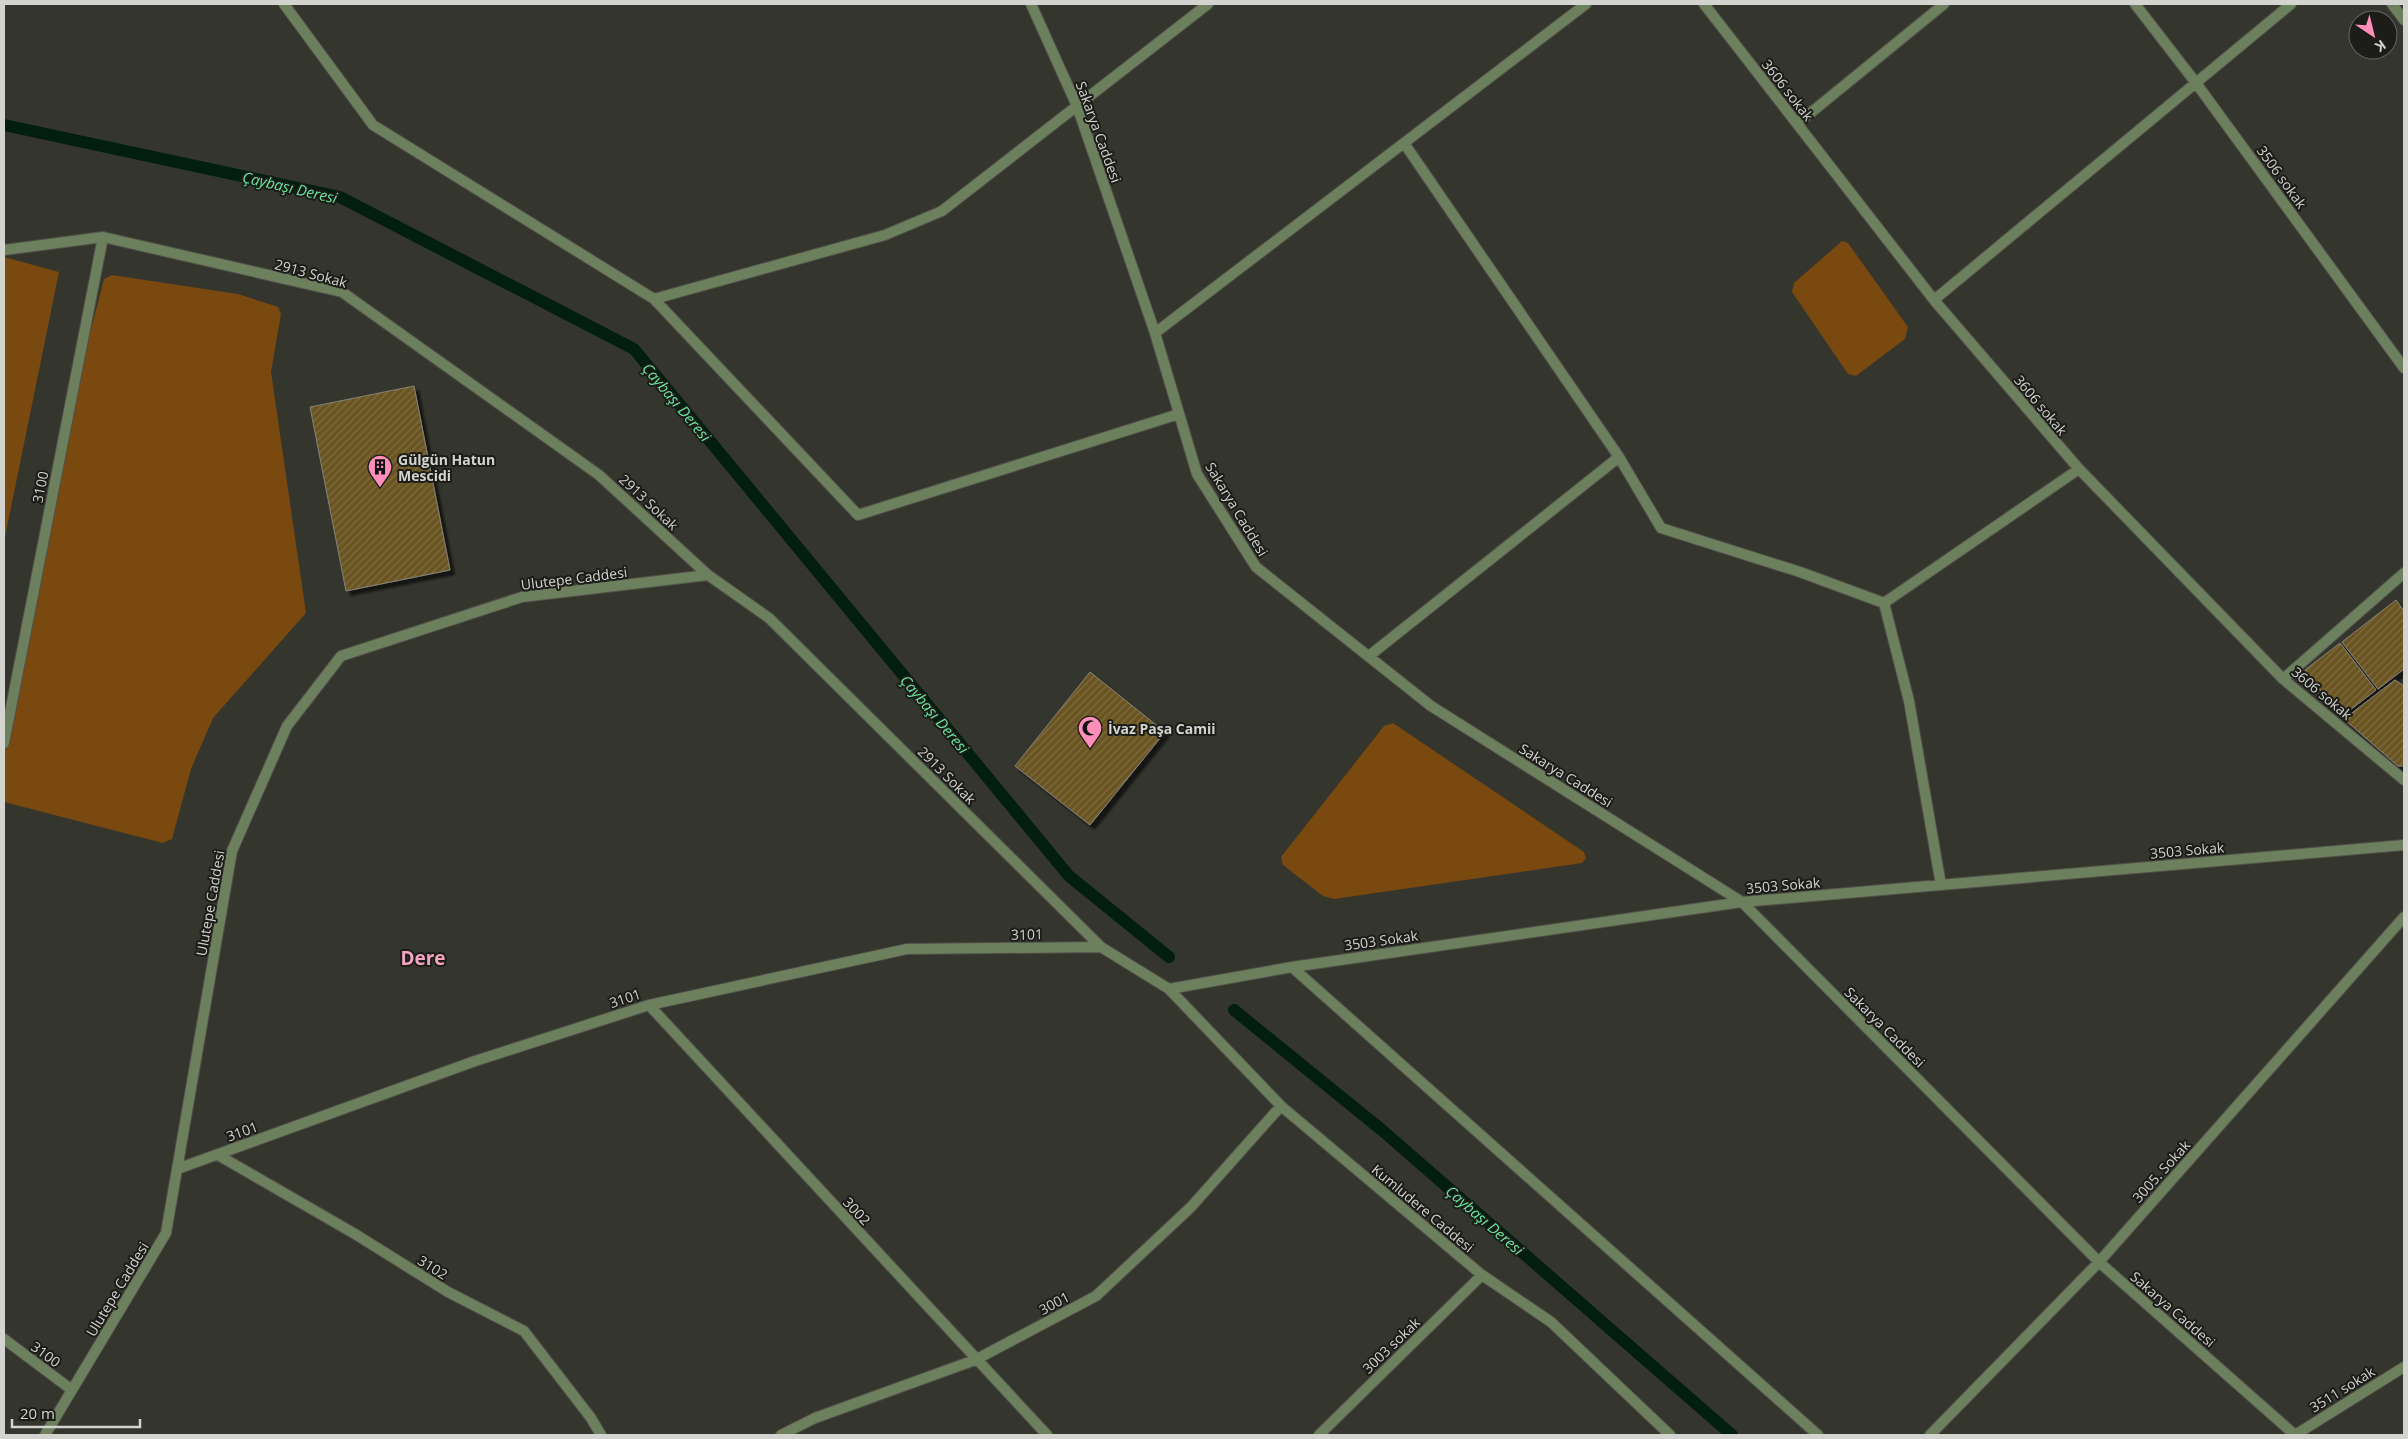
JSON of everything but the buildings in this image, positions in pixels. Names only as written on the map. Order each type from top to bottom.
[{"type":"street","points":[[284,4],[372,125],[654,298],[858,515],[1179,414]]},
{"type":"street","name":"Sakarya Caddesi","points":[[1030,4],[1077,106],[1155,333],[1198,474],[1256,567],[1431,706],[1742,902],[2098,1262],[2295,1435]]},
{"type":"street","points":[[654,298],[885,235],[942,211],[1208,4]]},
{"type":"street","points":[[1155,333],[1586,4]]},
{"type":"street","name":"3606 sokak","points":[[1704,4],[1934,300],[2078,470],[2283,679],[2404,780]]},
{"type":"street","points":[[1797,124],[1944,4]]},
{"type":"street","name":"3506 sokak","points":[[2135,4],[2196,83],[2404,368]]},
{"type":"street","points":[[1934,300],[2291,4]]},
{"type":"street","points":[[2392,4],[2404,20]]},
{"type":"street","points":[[1404,143],[1620,457],[1661,528],[1800,572],[1884,603]]},
{"type":"street","name":"2913 Sokak","points":[[4,250],[103,237],[342,292],[599,475],[708,575],[768,618],[1101,947],[1169,990]]},
{"type":"street","name":"3100","points":[[4,743],[103,237]]},
{"type":"street","points":[[1369,656],[1620,457]]},
{"type":"street","points":[[1884,603],[2078,470]]},
{"type":"street","points":[[2283,679],[2404,573]]},
{"type":"street","name":"Ulutepe Caddesi","points":[[45,1435],[166,1233],[232,851],[287,726],[341,656],[522,597],[708,575]]},
{"type":"street","points":[[1884,603],[1909,702],[1941,884]]},
{"type":"street","name":"3503 Sokak","points":[[1169,990],[1292,967],[1742,902],[2404,845]]},
{"type":"street","name":"3005. Sokak","points":[[1930,1435],[2098,1262],[2404,917]]},
{"type":"street","name":"3101","points":[[177,1169],[475,1061],[649,1005],[907,949],[1101,947]]},
{"type":"street","points":[[1292,967],[1818,1435]]},
{"type":"street","name":"Kumludere Caddesi","points":[[1169,990],[1281,1106],[1482,1275],[1551,1322],[1670,1435]]},
{"type":"street","name":"3002","points":[[649,1005],[1047,1435]]},
{"type":"street","name":"3001","points":[[781,1435],[815,1418],[976,1360],[1096,1296],[1191,1207],[1281,1106]]},
{"type":"street","name":"3102","points":[[218,1154],[356,1234],[448,1292],[524,1331],[591,1418],[601,1435]]},
{"type":"street","name":"3003 sokak","points":[[1318,1435],[1482,1275]]},
{"type":"street","name":"3100","points":[[4,1339],[72,1390]]},
{"type":"street","name":"3511 sokak","points":[[2295,1435],[2404,1367]]},
{"type":"shaded area","points":[[1842,241],[1848,243],[1908,327],[1905,339],[1856,376],[1848,374],[1792,292],[1794,283]]},
{"type":"shaded area","points":[[4,257],[59,272],[4,542]]},
{"type":"shaded area","points":[[112,275],[238,294],[278,307],[281,314],[271,372],[306,613],[213,718],[191,769],[172,839],[163,843],[4,802],[4,753],[49,493],[104,279]]},
{"type":"shaded area","points":[[1393,723],[1584,852],[1586,858],[1582,863],[1334,899],[1323,896],[1283,865],[1281,857],[1384,726]]},
{"type":"waterway","name":"Çaybaşı Deresi","points":[[4,125],[340,197],[634,349],[1069,876],[1169,957]]},
{"type":"waterway","name":"Çaybaşı Deresi","points":[[1234,1010],[1383,1131],[1732,1435]]},
{"type":"place","name":"Gülgün Hatun Mescidi","points":[[380,488]]},
{"type":"place","name":"İvaz Paşa Camii","points":[[1090,749]]},
{"type":"district","name":"Dere","points":[[423,958]]}]
